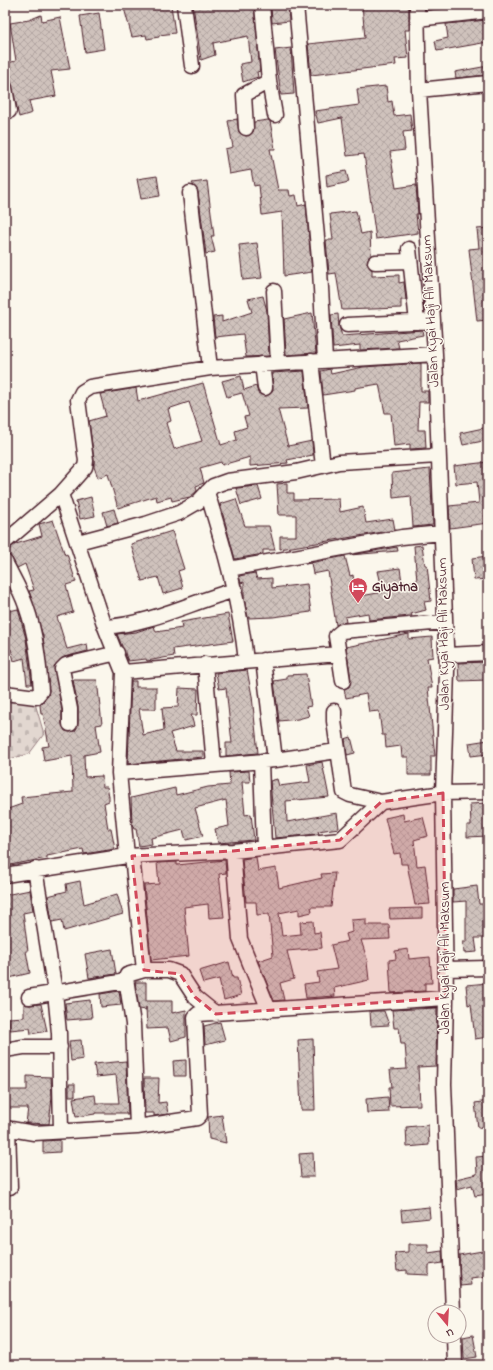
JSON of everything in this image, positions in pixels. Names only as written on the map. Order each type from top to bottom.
[{"type":"street","points":[[184,5],[192,66]]},
{"type":"street","points":[[262,5],[269,81],[275,115]]},
{"type":"street","points":[[296,5],[320,270],[325,360]]},
{"type":"street","points":[[417,12],[488,11]]},
{"type":"street","name":"Jalan Kyai Haji Ali Maksum","points":[[417,12],[419,90],[435,354],[447,671],[443,793],[446,969],[444,1084],[453,1304]]},
{"type":"street","points":[[246,128],[244,95],[269,81]]},
{"type":"street","points":[[419,90],[488,83]]},
{"type":"street","points":[[5,88],[9,110]]},
{"type":"street","points":[[190,193],[210,368]]},
{"type":"street","points":[[375,262],[409,255],[417,322]]},
{"type":"street","points":[[274,291],[278,363]]},
{"type":"street","points":[[347,325],[433,321]]},
{"type":"street","points":[[5,542],[61,494],[82,471],[86,461],[78,400],[82,392],[90,387],[210,368],[435,354]]},
{"type":"street","points":[[311,361],[323,466]]},
{"type":"street","points":[[262,364],[265,388]]},
{"type":"street","points":[[78,542],[146,524],[179,513],[198,502],[213,486],[227,481],[296,472],[339,462],[438,456]]},
{"type":"street","points":[[207,492],[235,590],[243,631],[246,661]]},
{"type":"street","points":[[61,494],[105,627],[123,672],[119,773],[144,970]]},
{"type":"street","points":[[229,569],[402,537],[441,532]]},
{"type":"street","points":[[5,562],[26,605],[32,626],[38,659],[41,691],[36,697],[5,693]]},
{"type":"street","points":[[105,627],[145,620],[235,590]]},
{"type":"street","points":[[343,681],[336,636],[342,631],[444,622]]},
{"type":"street","points":[[70,724],[70,710],[62,669],[66,665],[116,653]]},
{"type":"street","points":[[446,655],[488,653]]},
{"type":"street","points":[[123,672],[339,654]]},
{"type":"street","points":[[263,660],[268,761],[264,848]]},
{"type":"street","points":[[206,664],[214,765]]},
{"type":"street","points":[[334,711],[337,751],[344,792],[350,795],[381,802],[443,793],[488,792]]},
{"type":"street","points":[[119,773],[268,761],[337,751]]},
{"type":"street","points":[[5,875],[35,869],[130,856],[233,851],[343,839],[381,802]]},
{"type":"street","points":[[233,851],[240,939],[269,1010]]},
{"type":"street","points":[[35,869],[55,992],[60,1047],[61,1131]]},
{"type":"street","points":[[446,969],[488,968]]},
{"type":"street","points":[[137,1127],[133,1024],[126,981],[127,975],[144,970],[169,970],[180,974],[195,997],[216,1014]]},
{"type":"street","points":[[29,997],[126,981]]},
{"type":"street","points":[[10,1187],[6,1128],[34,1133],[137,1127],[193,1120],[200,1115],[195,1017],[198,1014],[446,998]]},
{"type":"street","points":[[5,1050],[24,1047],[60,1047]]},
{"type":"street","points":[[454,1344],[455,1365]]},
{"type":"highlighted area","points":[[443,793],[446,998],[216,1014],[195,997],[180,974],[144,970],[132,856],[233,851],[340,840],[381,802]]},
{"type":"green space","points":[[5,698],[34,700],[44,734],[29,754],[5,760]]},
{"type":"building","points":[[137,5],[171,5],[175,33],[159,35],[159,37],[147,39],[146,35],[132,37],[124,8]]},
{"type":"building","points":[[193,5],[254,5],[260,71],[257,72],[258,77],[243,82],[240,64],[251,62],[248,36],[213,43],[215,55],[201,60]]},
{"type":"building","points":[[271,5],[288,5],[289,21],[272,23]]},
{"type":"building","points":[[362,5],[409,5],[409,30],[405,30],[408,58],[395,59],[396,65],[311,75],[308,44],[365,38]]},
{"type":"building","points":[[99,13],[104,49],[85,52],[80,16]]},
{"type":"building","points":[[41,15],[42,21],[60,17],[70,69],[51,71],[56,96],[29,101],[32,113],[19,117],[7,63],[16,61],[10,23],[29,20]]},
{"type":"building","points":[[487,20],[488,42],[437,51],[435,41],[448,38],[446,24]]},
{"type":"building","points":[[291,48],[294,94],[281,95],[275,50]]},
{"type":"building","points":[[488,66],[488,75],[456,78],[455,72]]},
{"type":"building","points":[[386,86],[388,102],[392,101],[394,116],[410,114],[412,131],[403,132],[405,150],[390,152],[396,188],[416,185],[418,214],[416,214],[418,233],[376,239],[364,154],[347,156],[342,118],[318,123],[315,111],[359,105],[357,89]]},
{"type":"building","points":[[237,119],[239,132],[246,136],[253,132],[254,122],[270,121],[275,149],[270,149],[278,190],[289,190],[290,196],[296,195],[298,206],[306,204],[312,272],[284,276],[282,212],[262,215],[259,185],[254,186],[251,170],[229,174],[225,149],[233,147],[228,121]]},
{"type":"building","points":[[346,171],[349,182],[327,187],[326,175]]},
{"type":"building","points":[[157,176],[160,196],[141,199],[137,179]]},
{"type":"building","points":[[207,181],[214,236],[211,236],[215,252],[206,254],[198,192],[192,183]]},
{"type":"building","points":[[356,211],[361,234],[370,232],[371,255],[367,263],[372,270],[372,276],[399,275],[399,283],[404,282],[406,300],[401,300],[401,308],[342,310],[336,273],[329,274],[326,240],[333,240],[330,214]]},
{"type":"building","points":[[488,228],[488,320],[477,321],[469,249],[479,248],[477,229]]},
{"type":"building","points":[[257,243],[262,278],[243,280],[239,245]]},
{"type":"building","points":[[263,296],[267,311],[269,356],[246,357],[243,334],[215,337],[213,317],[222,316],[222,322],[252,312],[248,299]]},
{"type":"building","points":[[312,313],[316,353],[286,355],[284,319]]},
{"type":"building","points":[[338,314],[342,336],[422,330],[423,335],[397,340],[399,348],[360,350],[360,345],[333,348],[331,315]]},
{"type":"building","points":[[421,363],[421,391],[428,391],[428,402],[419,402],[418,430],[425,430],[426,448],[410,449],[410,444],[394,446],[391,413],[385,413],[379,384],[355,388],[355,390],[323,395],[321,371],[330,369],[331,374],[363,367]]},
{"type":"building","points":[[304,371],[308,408],[278,409],[288,446],[312,441],[313,455],[287,460],[288,463],[250,466],[250,457],[222,465],[221,462],[200,468],[204,483],[196,486],[197,491],[190,497],[172,501],[171,497],[157,501],[156,496],[118,508],[108,474],[98,478],[94,467],[89,421],[106,416],[100,394],[136,388],[138,401],[203,383],[221,445],[237,440],[235,431],[247,427],[244,417],[249,416],[242,393],[227,397],[222,381],[241,376],[244,390],[256,386],[258,393],[266,396],[273,391],[272,373]],"holes":[[[189,402],[202,441],[174,449],[166,423],[171,421],[168,409]]]},
{"type":"building","points":[[488,427],[488,440],[463,445],[460,433]]},
{"type":"building","points":[[488,462],[488,523],[450,528],[449,506],[479,503],[477,482],[456,484],[454,466]]},
{"type":"building","points":[[430,469],[433,525],[413,527],[411,496],[393,498],[392,473]]},
{"type":"building","points":[[287,483],[287,493],[294,493],[294,500],[339,499],[340,512],[363,507],[366,523],[393,519],[395,530],[280,549],[280,536],[296,536],[296,515],[279,515],[277,484]]},
{"type":"building","points":[[258,486],[262,499],[241,505],[236,488]]},
{"type":"building","points":[[91,497],[95,516],[80,519],[76,501]]},
{"type":"building","points":[[236,499],[245,526],[269,526],[275,550],[263,550],[263,554],[235,559],[220,504]]},
{"type":"building","points":[[114,509],[118,523],[107,526],[103,512]]},
{"type":"building","points":[[53,520],[65,555],[67,554],[76,582],[66,585],[73,612],[57,617],[67,649],[87,644],[88,651],[64,657],[54,666],[62,710],[62,724],[65,731],[70,732],[75,731],[78,724],[78,707],[73,680],[97,680],[102,724],[96,725],[100,752],[84,755],[85,777],[102,776],[103,787],[107,787],[109,801],[104,803],[108,829],[111,829],[115,849],[84,854],[83,849],[5,866],[5,810],[22,804],[21,797],[73,792],[72,756],[44,761],[42,747],[49,746],[40,705],[48,696],[49,690],[43,636],[29,591],[34,590],[25,564],[17,568],[12,558],[5,554],[5,550],[16,544],[42,536],[39,524]]},
{"type":"building","points":[[172,531],[184,569],[178,571],[183,588],[163,594],[158,577],[142,581],[131,544]]},
{"type":"building","points":[[422,545],[425,565],[427,565],[431,601],[424,602],[426,610],[411,614],[412,616],[369,620],[368,613],[345,617],[346,622],[336,625],[328,571],[313,574],[311,563],[305,564],[345,556],[350,576],[353,575],[356,597],[383,592],[378,571],[400,568],[402,582],[417,581],[414,546]]},
{"type":"building","points":[[397,547],[398,551],[350,555]]},
{"type":"building","points":[[488,556],[488,579],[474,580],[472,558]]},
{"type":"building","points":[[255,573],[257,579],[272,578],[272,588],[307,584],[311,612],[273,617],[248,618],[244,598],[244,582],[241,583],[239,576]]},
{"type":"building","points":[[18,609],[26,639],[32,684],[27,684],[24,658],[14,661],[11,649],[5,650],[5,612]]},
{"type":"building","points":[[228,614],[233,641],[173,649],[174,656],[147,661],[146,659],[128,661],[117,634],[136,632],[154,626],[156,632],[182,628],[181,622]]},
{"type":"building","points":[[409,634],[409,639],[432,637],[433,657],[427,658],[432,688],[428,688],[435,756],[431,756],[431,775],[408,775],[408,757],[402,757],[401,746],[386,748],[385,735],[382,735],[379,711],[369,712],[366,694],[346,698],[344,689],[349,687],[351,680],[346,647]]},
{"type":"building","points":[[488,662],[488,680],[459,681],[458,663]]},
{"type":"building","points":[[247,670],[252,696],[258,753],[226,756],[226,743],[232,743],[226,688],[219,689],[216,673]]},
{"type":"building","points":[[306,674],[311,706],[306,707],[309,716],[279,721],[274,681],[287,679],[287,675]]},
{"type":"building","points":[[131,681],[136,681],[136,687],[156,687],[156,709],[139,709],[143,735],[164,730],[162,708],[178,707],[179,688],[198,689],[197,715],[191,715],[194,726],[170,733],[176,751],[203,751],[203,757],[128,764]]},
{"type":"building","points":[[351,737],[355,753],[347,755],[345,739]]},
{"type":"building","points":[[488,740],[488,754],[471,756],[469,743]]},
{"type":"building","points":[[322,762],[329,797],[286,801],[287,822],[337,813],[339,828],[318,831],[319,834],[275,838],[270,781],[277,779],[279,786],[310,782],[307,765]]},
{"type":"building","points":[[249,771],[250,782],[242,782],[245,815],[251,814],[254,840],[218,843],[215,829],[229,826],[226,800],[195,808],[203,836],[186,840],[183,830],[151,838],[152,844],[139,846],[136,829],[134,829],[132,824],[131,798],[175,788],[176,795],[208,787],[230,785],[229,772]]},
{"type":"building","points":[[488,803],[488,836],[467,837],[467,825],[471,825],[470,804]]},
{"type":"building","points":[[403,814],[404,821],[423,817],[428,836],[414,840],[417,866],[425,865],[430,904],[415,905],[407,864],[401,864],[400,853],[394,854],[385,818]]},
{"type":"building","points":[[256,857],[258,871],[276,868],[279,888],[322,878],[321,874],[335,873],[331,907],[311,907],[312,912],[299,915],[299,909],[279,913],[282,936],[301,934],[300,922],[313,921],[314,933],[320,932],[322,948],[287,951],[294,979],[280,983],[284,1000],[274,1001],[258,961],[273,956],[269,914],[257,915],[256,902],[246,902],[242,859]]},
{"type":"building","points":[[225,860],[226,873],[219,874],[224,917],[209,918],[208,904],[184,907],[189,956],[151,960],[144,885],[159,884],[157,863],[177,862],[177,865]]},
{"type":"building","points":[[80,881],[84,904],[117,894],[123,914],[64,931],[62,920],[52,922],[48,896],[67,891],[66,884]]},
{"type":"building","points":[[477,886],[479,904],[488,904],[488,938],[475,938],[477,952],[464,953],[463,942],[466,942],[466,901],[453,902],[453,889]]},
{"type":"building","points":[[30,890],[33,911],[23,913],[28,951],[26,951],[30,973],[5,979],[5,895]]},
{"type":"building","points":[[422,908],[422,918],[390,919],[389,909]]},
{"type":"building","points":[[366,919],[366,925],[389,925],[390,939],[361,940],[368,962],[369,980],[334,988],[335,996],[306,998],[304,984],[319,982],[317,972],[337,969],[331,945],[348,941],[346,934],[352,932],[351,920]]},
{"type":"building","points":[[112,949],[116,974],[89,978],[85,954]]},
{"type":"building","points":[[408,949],[409,959],[430,957],[432,983],[425,983],[425,991],[391,993],[389,960],[396,959],[395,951]]},
{"type":"building","points":[[229,962],[233,978],[237,978],[241,995],[224,1000],[219,979],[203,983],[199,971]]},
{"type":"building","points":[[135,982],[146,982],[146,1001],[172,1001],[172,1013],[186,1010],[186,1037],[171,1041],[168,1028],[147,1029],[146,1007],[146,1010],[139,1009]]},
{"type":"building","points":[[488,983],[488,1037],[475,1039],[471,1004],[468,1005],[466,985]]},
{"type":"building","points":[[119,991],[121,1005],[101,1007],[100,994]]},
{"type":"building","points":[[90,1000],[92,1018],[67,1020],[65,1003]]},
{"type":"building","points":[[24,1004],[41,1004],[47,1031],[31,1034],[30,1028],[10,1030],[9,1018],[24,1017]]},
{"type":"building","points":[[437,1008],[436,1066],[418,1067],[420,1105],[390,1106],[389,1087],[392,1087],[390,1070],[407,1069],[405,1044],[401,1044],[399,1028],[394,1028],[392,1010]]},
{"type":"building","points":[[370,1011],[384,1011],[389,1025],[371,1026]]},
{"type":"building","points":[[220,1022],[225,1040],[205,1045],[204,1026]]},
{"type":"building","points":[[313,1039],[315,1110],[301,1110],[298,1040]]},
{"type":"building","points":[[81,1040],[83,1059],[71,1061],[69,1041]]},
{"type":"building","points":[[186,1060],[186,1076],[174,1076],[173,1061]]},
{"type":"building","points":[[126,1061],[128,1115],[126,1115],[126,1113],[95,1113],[76,1117],[73,1098],[95,1095],[96,1103],[119,1103],[116,1075],[96,1077],[94,1064]]},
{"type":"building","points":[[27,1076],[51,1077],[52,1097],[49,1124],[26,1123],[28,1108],[7,1108],[7,1090],[27,1090]]},
{"type":"building","points":[[144,1078],[159,1078],[158,1103],[166,1102],[168,1114],[154,1116],[154,1113],[145,1113]]},
{"type":"building","points":[[69,1084],[75,1084],[75,1096],[69,1096]]},
{"type":"building","points":[[388,1097],[389,1112],[367,1113],[366,1099]]},
{"type":"building","points":[[488,1101],[488,1127],[478,1128],[475,1103]]},
{"type":"building","points":[[222,1115],[226,1143],[209,1139],[208,1117]]},
{"type":"building","points":[[428,1125],[429,1145],[407,1147],[406,1127]]},
{"type":"building","points":[[60,1140],[60,1152],[43,1153],[43,1141]]},
{"type":"building","points":[[313,1153],[314,1177],[301,1177],[299,1154]]},
{"type":"building","points":[[488,1156],[488,1194],[475,1196],[472,1185],[457,1189],[456,1179],[477,1174],[476,1157]]},
{"type":"building","points":[[429,1207],[430,1218],[402,1221],[401,1210]]},
{"type":"building","points":[[408,1244],[428,1244],[428,1253],[442,1251],[443,1263],[429,1265],[429,1275],[407,1274],[407,1270],[397,1271],[395,1253],[408,1252]]},
{"type":"building","points":[[488,1250],[488,1276],[470,1278],[471,1285],[460,1286],[459,1255]]},
{"type":"building","points":[[473,1335],[477,1357],[464,1359],[463,1344],[467,1344],[467,1336]]},
{"type":"place","name":"Giyatna","points":[[358,604]]}]
